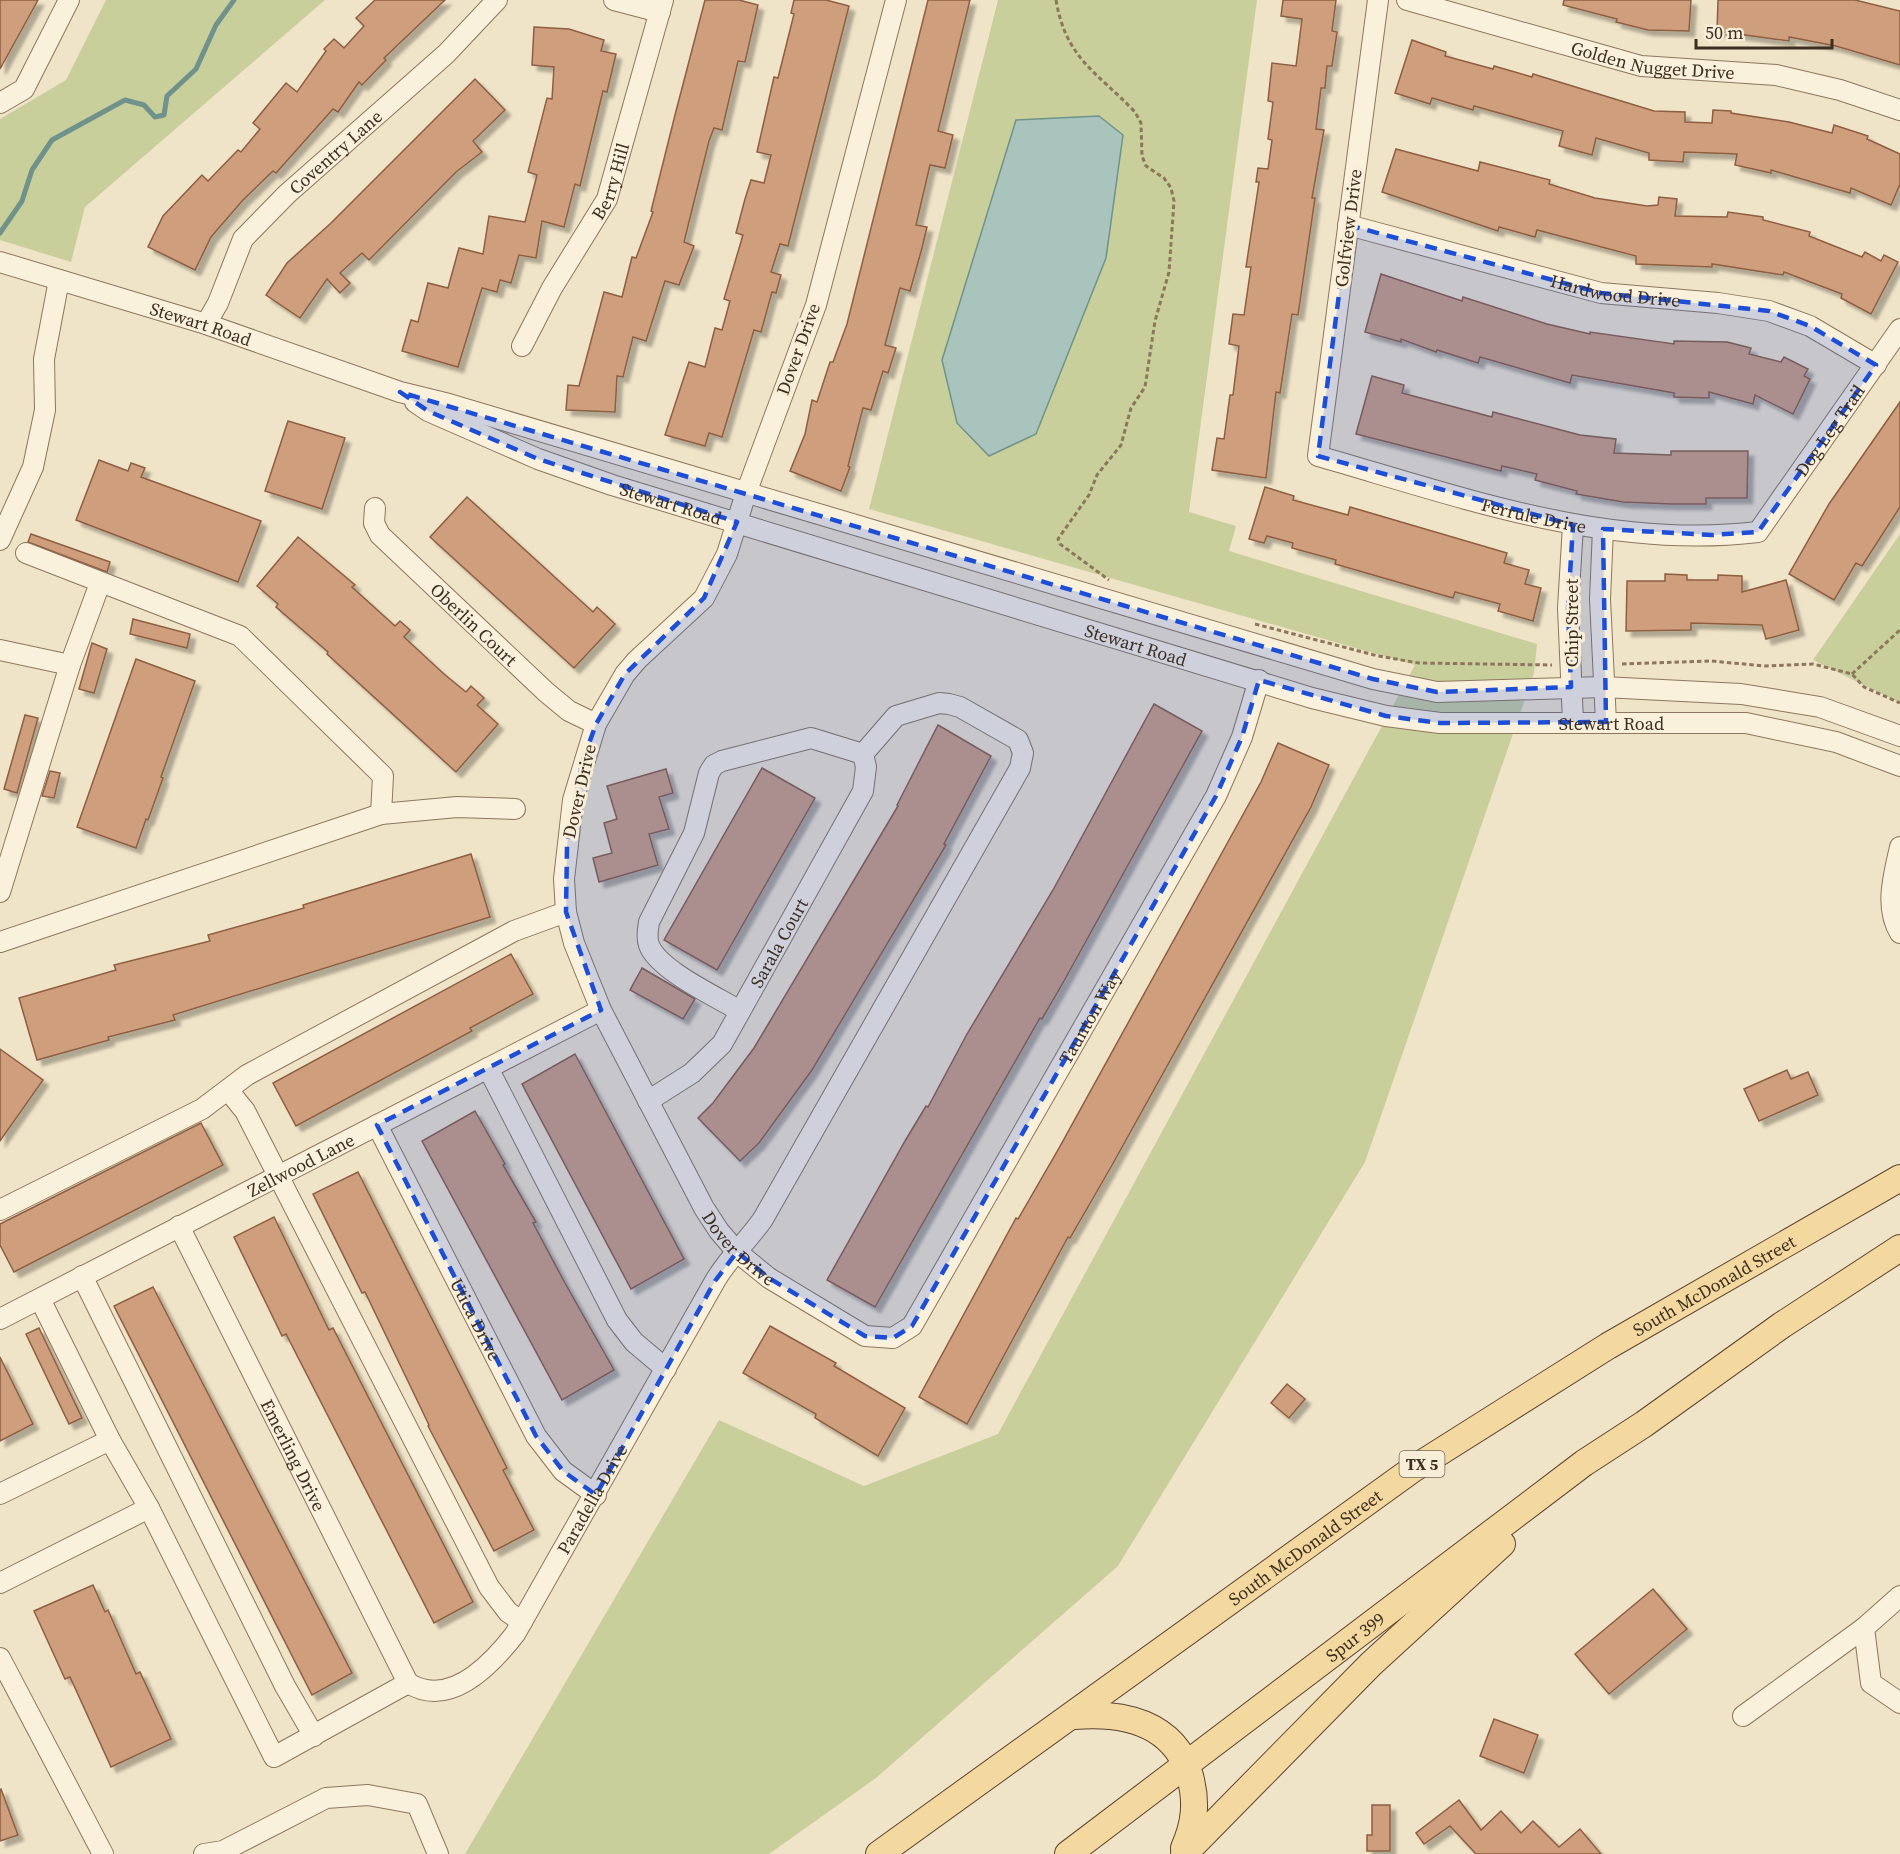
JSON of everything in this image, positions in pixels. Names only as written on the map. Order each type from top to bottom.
[{"type":"main road","name":"South McDonald Street","points":[[970,1790],[1413,1469],[1608,1346],[1900,1178]]},
{"type":"main road","points":[[1183,1854],[1412,1624],[1644,1424],[1782,1325],[1900,1248]]},
{"type":"main road","name":"Spur 399","points":[[1068,1854],[1584,1463],[1644,1424]]},
{"type":"main road","points":[[1074,1716],[1104,1713],[1143,1723],[1174,1743],[1187,1766],[1194,1789],[1193,1822],[1183,1854]]},
{"type":"main road","points":[[879,1854],[970,1790]]},
{"type":"main road","name":"TX 5","points":[[912,1854],[970,1790]]},
{"type":"street","points":[[0,103],[24,89],[69,0]]},
{"type":"street","name":"Coventry Lane","points":[[206,324],[218,303],[243,239],[287,194],[446,54],[497,0]]},
{"type":"street","points":[[614,0],[661,6]]},
{"type":"street","name":"Dover Drive","points":[[893,1338],[865,1335],[769,1278],[737,1252],[704,1208],[601,1010],[573,943],[566,912],[564,879],[572,811],[582,763],[596,724],[625,674],[637,660],[705,598],[721,568],[746,493],[816,305],[896,0]]},
{"type":"street","name":"Golfview Drive","points":[[1318,456],[1378,0]]},
{"type":"street","name":"Golden Nugget Drive","points":[[1407,0],[1641,66],[1776,75],[1840,90],[1900,110]]},
{"type":"street","name":"Berry Hill","points":[[522,346],[552,288],[607,199],[661,6]]},
{"type":"street","name":"Hardwood Drive","points":[[1348,225],[1601,293],[1718,303],[1769,311],[1810,326],[1876,365]]},
{"type":"street","name":"Stewart Road","points":[[0,262],[206,324],[400,392],[448,404],[1373,679],[1437,692],[1604,687],[1782,699],[1854,717],[1900,736]]},
{"type":"street","points":[[0,540],[33,467],[45,410],[44,359],[58,280]]},
{"type":"street","name":"Dog Leg Trail","points":[[1758,532],[1900,329]]},
{"type":"street","name":"Stewart Road","points":[[400,392],[428,411],[538,459],[612,486],[1259,680],[1312,698],[1386,716],[1440,723],[1725,722],[1773,727],[1836,742],[1900,766]]},
{"type":"street","name":"Ferrule Drive","points":[[1318,456],[1505,510],[1573,525],[1603,530],[1712,535],[1758,532]]},
{"type":"street","name":"Oberlin Court","points":[[375,508],[374,523],[380,535],[546,692],[569,711],[596,724]]},
{"type":"street","name":"Chip Street","points":[[1573,525],[1568,608],[1573,722]]},
{"type":"street","name":"Chip Street","points":[[1603,530],[1600,599],[1606,722]]},
{"type":"street","points":[[26,553],[240,636],[383,776],[381,814]]},
{"type":"street","points":[[0,892],[70,665],[100,583]]},
{"type":"street","points":[[0,650],[70,665]]},
{"type":"street","name":"Taunton Way","points":[[893,1338],[912,1326],[1216,796],[1242,737],[1259,680]]},
{"type":"street","name":"Paradella Drive","points":[[408,1683],[425,1691],[442,1692],[468,1680],[500,1653],[522,1622],[596,1495],[720,1272],[763,1219],[1020,768],[1023,753],[1018,740],[960,707],[939,703],[896,716],[862,754]]},
{"type":"street","points":[[740,1011],[660,962],[648,944],[649,922],[694,833],[709,773],[714,765],[722,761],[799,739],[822,739],[862,754]]},
{"type":"street","name":"Sarala Court","points":[[648,1101],[692,1073],[713,1055],[863,791],[866,767],[862,754]]},
{"type":"street","points":[[0,942],[381,814],[457,807],[515,809]]},
{"type":"street","points":[[1900,847],[1891,901],[1892,920],[1900,933]]},
{"type":"street","points":[[0,1210],[202,1109],[247,1075],[514,931],[566,912]]},
{"type":"street","name":"Zellwood Lane","points":[[0,1319],[601,1010]]},
{"type":"street","points":[[488,1068],[617,1320],[634,1342],[666,1369]]},
{"type":"street","points":[[228,1090],[245,1111],[489,1587],[508,1612],[522,1622]]},
{"type":"street","name":"Utica Drive","points":[[377,1125],[536,1436],[563,1471],[596,1495]]},
{"type":"street","name":"Emerling Drive","points":[[179,1226],[408,1683]]},
{"type":"street","points":[[82,1276],[285,1686],[314,1736]]},
{"type":"street","points":[[40,1299],[110,1440],[149,1508],[274,1757],[408,1683]]},
{"type":"street","points":[[0,1494],[110,1440]]},
{"type":"street","points":[[0,1583],[149,1508]]},
{"type":"street","points":[[1743,1716],[1864,1628],[1900,1596]]},
{"type":"street","points":[[1864,1628],[1871,1683],[1900,1704]]},
{"type":"street","points":[[0,1658],[103,1854]]},
{"type":"street","points":[[204,1854],[223,1851],[326,1798],[368,1796],[417,1804],[438,1854]]},
{"type":"path","points":[[1056,0],[1062,30],[1079,59],[1135,112],[1140,123],[1142,156],[1146,166],[1164,178],[1171,188],[1174,201],[1169,272],[1155,321],[1145,387],[1131,408],[1121,445],[1097,475],[1089,495],[1058,539],[1060,544],[1080,556],[1114,585]]},
{"type":"path","points":[[1251,624],[1274,627],[1378,656],[1419,663],[1553,665]]},
{"type":"path","points":[[1851,674],[1900,630]]},
{"type":"path","points":[[1621,664],[1701,661],[1765,666],[1813,664],[1851,674],[1864,687],[1900,703]]},
{"type":"highlighted area","points":[[1348,225],[1601,293],[1769,311],[1810,326],[1876,365],[1758,532],[1712,535],[1603,529],[1606,722],[1440,723],[1386,716],[1259,680],[1242,737],[1216,796],[912,1326],[893,1338],[865,1336],[769,1278],[737,1252],[715,1281],[596,1495],[563,1471],[536,1436],[377,1125],[601,1010],[566,912],[567,845],[582,763],[596,724],[625,674],[704,598],[737,522],[538,459],[428,411],[400,392],[1373,679],[1437,692],[1571,687],[1568,608],[1573,525],[1318,456]]},
{"type":"green space","points":[[106,0],[325,0],[85,207],[71,262],[0,240],[0,119],[66,80]]},
{"type":"green space","points":[[998,0],[1257,0],[1189,512],[1236,526],[1229,551],[1537,644],[1534,673],[1365,1162],[1118,1566],[876,1778],[769,1854],[465,1854],[719,1420],[864,1486],[998,1434],[1415,665],[869,509]]},
{"type":"green space","points":[[1900,534],[1900,703],[1813,660]]},
{"type":"water","points":[[1099,116],[1123,135],[1106,258],[1036,434],[989,456],[957,423],[942,360],[1016,120]]},
{"type":"building","points":[[0,0],[38,0],[0,69]]},
{"type":"building","points":[[375,0],[445,0],[384,58],[386,60],[362,85],[359,82],[338,112],[333,109],[276,173],[273,171],[243,200],[211,237],[195,270],[148,247],[163,216],[202,175],[208,181],[238,150],[241,152],[260,129],[253,123],[286,83],[297,92],[326,51],[324,49],[334,39],[344,48],[364,26],[356,18]]},
{"type":"building","points":[[705,0],[739,0],[758,5],[745,62],[738,61],[722,130],[714,128],[709,141],[684,242],[694,246],[679,285],[665,281],[646,341],[633,337],[623,377],[617,376],[615,412],[566,410],[568,385],[579,386],[604,292],[622,297],[632,257],[636,258],[653,212],[651,211]]},
{"type":"building","points":[[794,0],[826,0],[849,6],[788,246],[780,244],[771,272],[781,275],[776,293],[772,292],[761,332],[754,330],[722,437],[709,433],[705,446],[665,435],[689,362],[705,367],[715,328],[722,330],[730,301],[724,299],[743,235],[736,233],[745,199],[751,180],[764,183],[771,155],[757,152],[774,77],[778,78],[794,14],[791,13]]},
{"type":"building","points":[[928,0],[970,0],[938,131],[953,135],[945,168],[930,165],[916,225],[927,227],[922,248],[910,291],[900,288],[885,345],[896,348],[888,373],[883,371],[871,410],[863,408],[848,466],[850,467],[841,491],[790,471],[805,434],[812,400],[817,402],[830,362],[833,362],[847,324]]},
{"type":"building","points":[[1283,0],[1336,0],[1332,31],[1337,32],[1332,66],[1327,66],[1325,88],[1321,88],[1316,129],[1324,130],[1312,198],[1315,198],[1298,315],[1292,314],[1280,393],[1276,392],[1266,478],[1212,470],[1217,438],[1224,439],[1230,395],[1233,395],[1239,346],[1229,344],[1233,314],[1244,315],[1251,267],[1246,267],[1259,182],[1256,182],[1258,168],[1268,169],[1272,140],[1268,139],[1273,102],[1268,101],[1272,63],[1296,66],[1302,19],[1281,16]]},
{"type":"building","points":[[1564,0],[1691,0],[1689,31],[1648,30],[1616,22],[1617,19],[1563,5]]},
{"type":"building","points":[[1718,0],[1855,0],[1900,11],[1900,65],[1836,46],[1789,37],[1789,41],[1717,31]]},
{"type":"building","points":[[534,27],[569,29],[604,40],[601,51],[616,54],[607,92],[603,91],[580,186],[575,184],[564,227],[542,221],[536,258],[519,255],[511,283],[500,280],[497,292],[482,288],[458,367],[402,351],[411,320],[418,322],[428,283],[448,288],[459,248],[483,254],[489,216],[525,222],[537,175],[528,172],[547,98],[552,99],[554,67],[532,65]]},
{"type":"building","points":[[1412,40],[1446,52],[1445,56],[1493,69],[1494,66],[1532,77],[1533,74],[1654,111],[1685,112],[1685,122],[1712,123],[1713,110],[1731,111],[1731,113],[1789,122],[1832,133],[1834,125],[1868,136],[1867,139],[1900,154],[1900,184],[1891,205],[1851,188],[1850,193],[1771,170],[1771,173],[1735,165],[1737,154],[1684,152],[1683,162],[1649,160],[1649,153],[1596,138],[1592,155],[1559,146],[1563,131],[1474,106],[1473,110],[1432,98],[1430,104],[1395,93]]},
{"type":"building","points":[[475,79],[505,110],[473,141],[482,152],[456,172],[369,260],[362,253],[340,273],[350,283],[340,293],[327,279],[300,318],[266,295],[287,263],[331,223]]},
{"type":"building","points":[[1396,149],[1478,171],[1480,162],[1550,180],[1549,184],[1595,198],[1647,206],[1658,205],[1659,197],[1677,199],[1675,216],[1727,217],[1728,212],[1763,217],[1763,220],[1810,232],[1809,236],[1862,257],[1865,252],[1881,261],[1884,255],[1898,262],[1871,314],[1841,298],[1842,294],[1784,272],[1783,275],[1712,264],[1712,267],[1636,264],[1636,256],[1537,230],[1535,237],[1499,227],[1498,231],[1382,192]]},
{"type":"building","points":[[1381,274],[1462,301],[1463,297],[1547,324],[1590,334],[1590,332],[1674,344],[1674,341],[1727,342],[1751,348],[1749,354],[1781,362],[1784,357],[1808,369],[1804,376],[1810,379],[1793,414],[1755,395],[1753,404],[1709,392],[1709,398],[1674,397],[1674,393],[1572,375],[1570,383],[1480,357],[1478,363],[1437,350],[1436,352],[1401,339],[1401,342],[1365,332]]},
{"type":"building","points":[[1372,376],[1404,385],[1402,393],[1492,417],[1493,412],[1580,435],[1616,439],[1614,453],[1671,455],[1671,451],[1748,451],[1747,498],[1706,498],[1706,504],[1623,502],[1576,494],[1577,491],[1535,480],[1537,474],[1502,466],[1501,471],[1356,434]]},
{"type":"building","points":[[1900,402],[1900,507],[1862,566],[1856,563],[1834,600],[1789,574],[1829,504]]},
{"type":"building","points":[[288,421],[345,438],[322,509],[265,491]]},
{"type":"building","points":[[99,460],[128,471],[131,463],[145,468],[141,477],[261,521],[238,582],[76,520]]},
{"type":"building","points":[[1265,487],[1294,496],[1293,500],[1348,515],[1350,507],[1507,553],[1504,563],[1529,570],[1525,584],[1541,588],[1533,621],[1498,611],[1500,604],[1455,592],[1453,598],[1335,564],[1336,560],[1292,548],[1293,543],[1267,536],[1264,543],[1249,539]]},
{"type":"building","points":[[467,497],[593,612],[597,607],[615,624],[574,668],[430,537]]},
{"type":"building","points":[[31,534],[110,562],[107,572],[28,542]]},
{"type":"building","points":[[298,537],[355,585],[352,587],[395,626],[400,621],[410,630],[404,637],[444,674],[466,692],[471,686],[484,698],[477,705],[498,724],[456,772],[327,654],[328,652],[276,607],[278,604],[257,586]]},
{"type":"building","points":[[1665,574],[1687,575],[1687,580],[1718,580],[1718,575],[1742,576],[1742,592],[1786,580],[1799,630],[1766,639],[1762,625],[1691,623],[1691,630],[1626,631],[1627,581],[1665,581]]},
{"type":"building","points":[[133,619],[190,634],[187,648],[130,634]]},
{"type":"building","points":[[92,643],[107,649],[94,693],[79,689]]},
{"type":"building","points":[[136,659],[195,681],[161,777],[163,778],[136,848],[77,827]]},
{"type":"building","points":[[1154,704],[1202,731],[1064,981],[1042,1019],[1040,1018],[875,1307],[827,1280],[905,1141],[926,1106],[928,1107],[967,1034],[1053,890]]},
{"type":"building","points":[[25,715],[38,718],[17,793],[4,789]]},
{"type":"building","points":[[938,725],[991,756],[944,844],[946,845],[812,1070],[759,1143],[740,1161],[698,1118],[713,1103],[754,1048],[898,806]]},
{"type":"building","points":[[1278,743],[1329,765],[1311,807],[1111,1167],[1070,1238],[1068,1237],[967,1424],[919,1397],[1016,1218],[1018,1219],[1059,1148],[1261,782]]},
{"type":"building","points":[[762,768],[815,798],[717,970],[664,940]]},
{"type":"building","points":[[666,769],[673,793],[659,797],[669,829],[649,834],[658,865],[599,882],[593,858],[612,853],[604,823],[617,819],[607,786]]},
{"type":"building","points":[[50,771],[60,773],[54,798],[42,796]]},
{"type":"building","points":[[471,854],[490,917],[173,1015],[175,1020],[108,1037],[109,1040],[37,1060],[19,998],[116,970],[114,965],[210,941],[208,935],[304,908],[303,905]]},
{"type":"building","points":[[511,954],[533,994],[470,1028],[472,1031],[296,1126],[273,1083]]},
{"type":"building","points":[[642,968],[695,999],[683,1019],[630,990]]},
{"type":"building","points":[[0,1049],[43,1080],[0,1141]]},
{"type":"building","points":[[575,1054],[684,1259],[631,1289],[522,1084]]},
{"type":"building","points":[[1787,1070],[1791,1079],[1808,1072],[1818,1095],[1759,1121],[1744,1089]]},
{"type":"building","points":[[475,1111],[536,1222],[533,1223],[565,1283],[614,1370],[562,1400],[422,1141]]},
{"type":"building","points":[[201,1123],[223,1165],[14,1272],[0,1245],[0,1224]]},
{"type":"building","points":[[358,1172],[507,1468],[503,1470],[534,1530],[494,1551],[428,1426],[365,1292],[362,1293],[313,1194]]},
{"type":"building","points":[[274,1217],[329,1330],[333,1328],[473,1602],[434,1623],[286,1334],[282,1336],[234,1237]]},
{"type":"building","points":[[153,1287],[352,1673],[312,1695],[114,1306]]},
{"type":"building","points":[[770,1326],[836,1363],[834,1366],[905,1408],[878,1456],[815,1418],[816,1414],[743,1373]]},
{"type":"building","points":[[39,1328],[82,1418],[69,1424],[26,1334]]},
{"type":"building","points":[[0,1357],[33,1424],[0,1441]]},
{"type":"building","points":[[1287,1384],[1305,1399],[1289,1418],[1271,1403]]},
{"type":"building","points":[[93,1585],[105,1612],[108,1610],[136,1674],[140,1672],[171,1739],[111,1767],[70,1677],[65,1679],[34,1611]]},
{"type":"building","points":[[1653,1589],[1687,1629],[1609,1694],[1575,1654]]},
{"type":"building","points":[[1494,1719],[1538,1735],[1524,1773],[1480,1756]]},
{"type":"building","points":[[0,1790],[18,1835],[0,1841]]},
{"type":"building","points":[[1459,1800],[1481,1830],[1501,1811],[1521,1833],[1533,1821],[1559,1847],[1580,1829],[1601,1854],[1476,1854],[1450,1826],[1424,1844],[1416,1833]]},
{"type":"building","points":[[1372,1805],[1390,1805],[1390,1851],[1367,1851],[1367,1835],[1372,1835]]},
{"type":"waterway","points":[[0,233],[22,201],[32,170],[52,140],[125,100],[144,105],[155,117],[164,115],[167,96],[196,69],[216,25],[234,0]]}]
